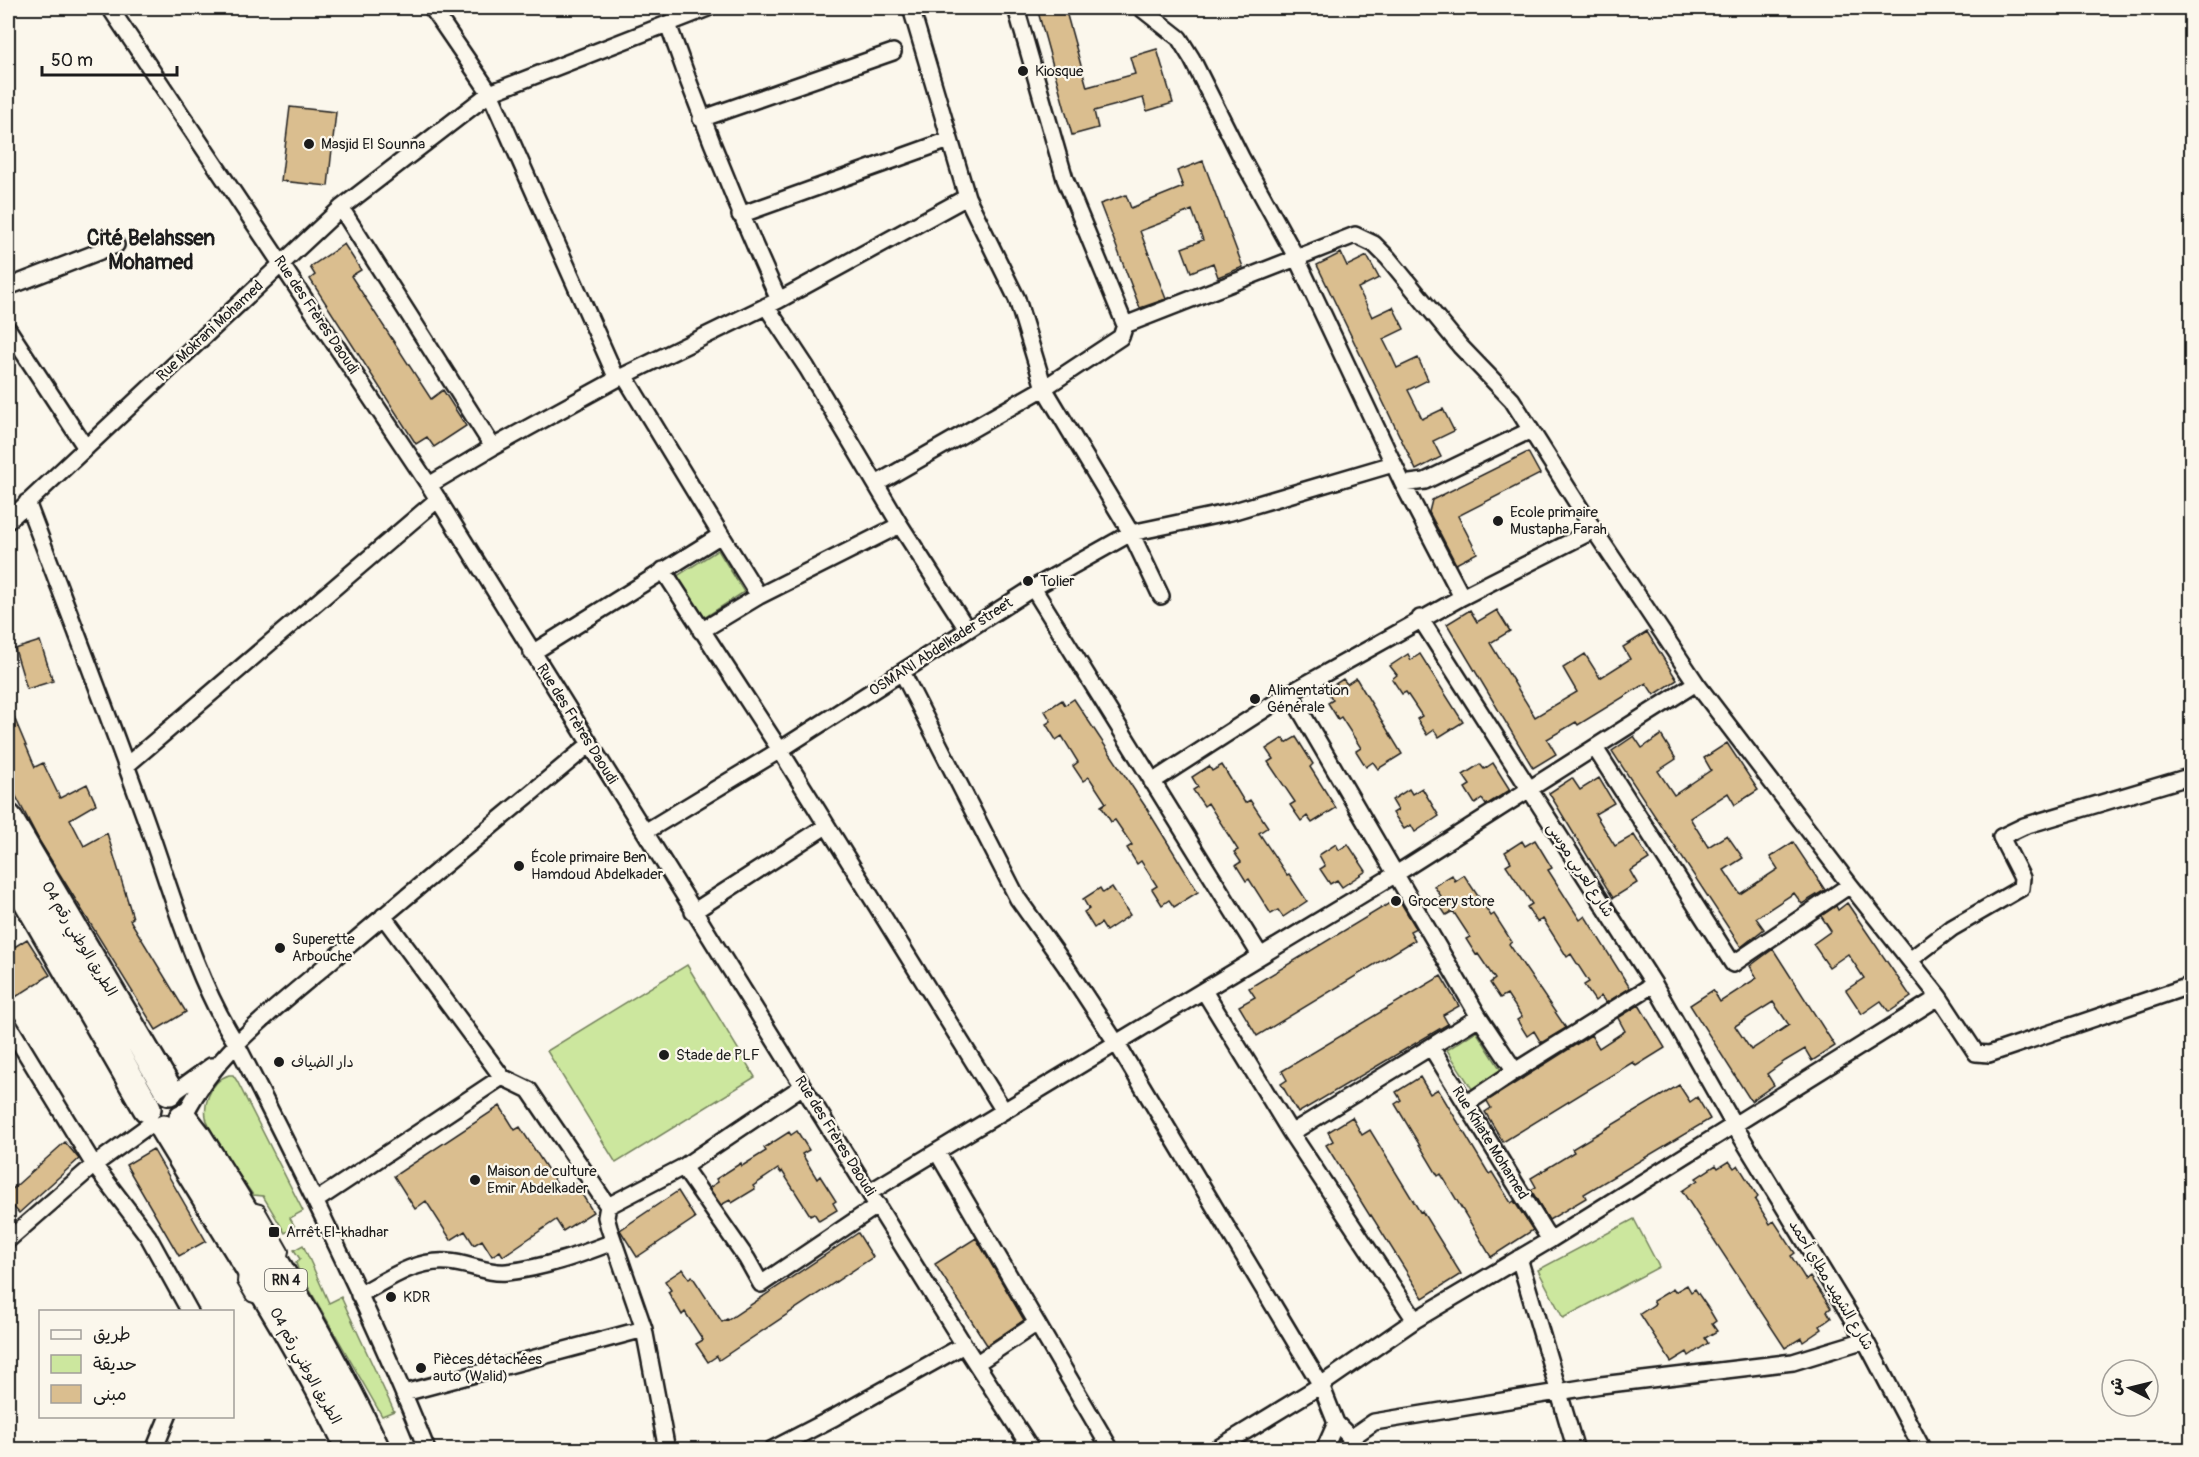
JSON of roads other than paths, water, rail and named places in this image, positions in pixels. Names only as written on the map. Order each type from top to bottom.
[{"type":"highway","name":"الطريق الوطني رقم 04","points":[[8,818],[168,1111],[245,1263],[269,1300],[351,1449]]},
{"type":"highway","name":"الطريق الوطني رقم 04","points":[[8,867],[168,1111],[197,1136],[280,1270],[352,1398],[376,1449]]},
{"type":"street","name":"Rue des Frères Daoudi","points":[[110,8],[429,484],[693,912],[964,1345],[1032,1449]]},
{"type":"street","points":[[432,8],[490,93],[621,378],[759,596]]},
{"type":"street","name":"Rue Mokrani Mohamed","points":[[8,520],[341,208],[490,93],[674,17],[708,8]]},
{"type":"street","points":[[910,8],[967,197],[1017,300],[1044,388],[1131,533],[1161,596]]},
{"type":"street","points":[[876,484],[1044,388],[1121,338],[1125,325],[1065,179],[1016,8]]},
{"type":"street","points":[[1141,8],[1179,38],[1296,257],[1393,464],[1462,597]]},
{"type":"street","points":[[674,17],[701,119],[740,215],[772,303],[807,368],[900,525],[967,629]]},
{"type":"street","points":[[701,119],[893,52]]},
{"type":"street","points":[[740,215],[949,140]]},
{"type":"street","points":[[429,484],[621,378],[772,303],[967,197]]},
{"type":"street","points":[[341,208],[493,447]]},
{"type":"street","points":[[1125,325],[1355,235],[1374,244],[1460,346],[1512,400],[1594,530],[1696,683],[1850,885],[1939,997],[1976,1053],[1989,1054],[2192,985]]},
{"type":"street","points":[[8,287],[116,244]]},
{"type":"street","points":[[8,329],[86,448]]},
{"type":"street","points":[[1403,484],[1425,481],[1531,430]]},
{"type":"street","name":"OSMANI Abdelkader street","points":[[645,832],[780,750],[1033,588],[1131,533],[1231,512],[1393,464]]},
{"type":"street","points":[[126,766],[438,499]]},
{"type":"street","points":[[27,502],[126,766],[191,948],[224,1023],[317,1200],[428,1449]]},
{"type":"street","points":[[701,631],[759,596],[900,525]]},
{"type":"street","points":[[1152,782],[1290,693],[1420,618],[1594,530]]},
{"type":"street","points":[[532,653],[721,535]]},
{"type":"street","points":[[663,570],[780,750],[1004,1111]]},
{"type":"street","points":[[1033,588],[1260,956]]},
{"type":"street","name":"شارع لعربي موسى","points":[[1420,618],[1528,791],[1654,984],[1734,1125]]},
{"type":"street","points":[[902,672],[1018,899],[1117,1044],[1321,1385],[1336,1423],[1349,1444],[1374,1422],[1559,1391],[1680,1374],[1793,1362],[1865,1340]]},
{"type":"street","points":[[683,1167],[747,1259],[761,1284],[937,1152],[1396,874],[1696,683]]},
{"type":"street","points":[[1290,693],[1479,1017],[1515,1071]]},
{"type":"street","points":[[168,1111],[236,1043],[383,916],[590,744]]},
{"type":"street","points":[[1595,748],[1732,964],[1850,885]]},
{"type":"street","points":[[1910,960],[1952,928],[2021,888],[2022,878],[2001,837],[2025,826],[2192,776]]},
{"type":"street","points":[[693,912],[826,826]]},
{"type":"street","points":[[383,916],[502,1077],[529,1090],[608,1206],[606,1217],[613,1242],[644,1329],[667,1449]]},
{"type":"street","points":[[1466,1104],[1654,984]]},
{"type":"street","points":[[1204,991],[1291,1133],[1415,1320]]},
{"type":"street","points":[[1215,1449],[1321,1385],[1415,1320],[1550,1240],[1939,997]]},
{"type":"street","points":[[1291,1133],[1479,1017]]},
{"type":"street","points":[[8,1024],[94,1165],[148,1236],[189,1310]]},
{"type":"street","name":"Rue Khiate Mohamed","points":[[1431,1047],[1550,1240]]},
{"type":"street","points":[[8,1240],[94,1165],[168,1111],[219,1061]]},
{"type":"street","points":[[317,1200],[502,1077]]},
{"type":"street","points":[[608,1206],[683,1167],[803,1086]]},
{"type":"street","name":"شارع الشهيد مطاي أحمد","points":[[1734,1125],[1865,1340],[1923,1449]]},
{"type":"street","points":[[937,1152],[1112,1449]]},
{"type":"street","points":[[359,1295],[410,1268],[429,1262],[449,1262],[506,1272],[567,1259],[613,1242]]},
{"type":"street","points":[[1519,1258],[1576,1449]]},
{"type":"street","points":[[977,1363],[1037,1323]]},
{"type":"street","points":[[404,1393],[644,1329]]},
{"type":"street","points":[[771,1449],[836,1417],[964,1345]]},
{"type":"street","points":[[154,1449],[167,1418]]},
{"type":"street","points":[[1324,1449],[1336,1423]]},
{"type":"place","name":"Kiosque","points":[[1023,71]]},
{"type":"place","name":"Masjid El Sounna","points":[[309,144]]},
{"type":"place","name":"Ecole primaire Mustapha Farah","points":[[1498,521]]},
{"type":"place","name":"Tolier","points":[[1028,581]]},
{"type":"place","name":"Alimentation Générale","points":[[1255,699]]},
{"type":"place","name":"École primaire Ben Hamdoud Abdelkader","points":[[519,866]]},
{"type":"place","name":"Grocery store","points":[[1396,901]]},
{"type":"place","name":"Superette Arbouche","points":[[280,948]]},
{"type":"place","name":"Stade de PLF","points":[[664,1055]]},
{"type":"place","name":"دار الضياف","points":[[279,1062]]},
{"type":"place","name":"Maison de culture Emir Abdelkader","points":[[475,1180]]},
{"type":"place","name":"Arrêt El-khadhar","points":[[274,1232]]},
{"type":"place","name":"KDR","points":[[391,1297]]},
{"type":"place","name":"Pièces détachées auto (Walid)","points":[[421,1368]]},
{"type":"district","name":"Cité Belahssen Mohamed","points":[[151,250]]}]
